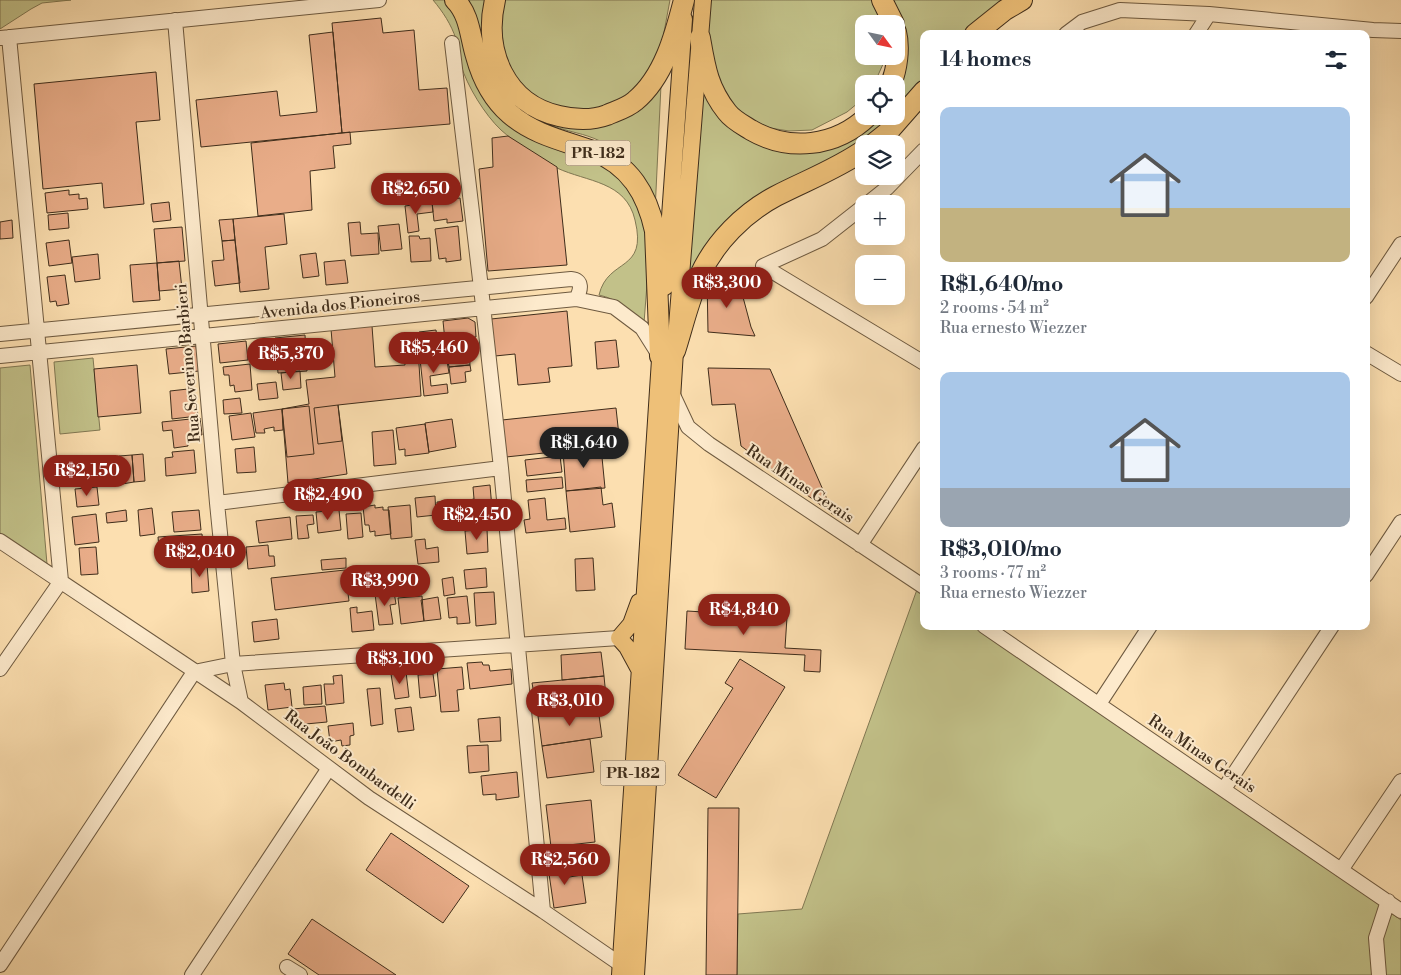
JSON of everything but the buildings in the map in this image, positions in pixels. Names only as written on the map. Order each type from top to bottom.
[{"type":"highway","name":"PR-182","points":[[456,0],[467,18],[476,57],[487,85],[501,105],[512,116],[543,134],[606,157],[617,164],[639,186],[652,215],[655,230],[668,354]]},
{"type":"highway","points":[[495,0],[491,33],[495,56],[508,83],[519,98],[548,114],[582,120],[598,118],[634,102],[648,86],[654,79],[674,38],[685,0]]},
{"type":"highway","points":[[882,0],[890,15]]},
{"type":"highway","points":[[980,30],[1005,10],[1022,0]]},
{"type":"highway","points":[[700,38],[706,73],[711,89],[728,114],[758,134],[781,142],[801,144],[824,141],[841,135],[855,125]]},
{"type":"highway","points":[[884,135],[920,96]]},
{"type":"highway","points":[[668,354],[699,276],[716,248],[731,231],[742,220],[773,198],[855,157]]},
{"type":"main road","points":[[668,354],[685,0]]},
{"type":"main road","name":"PR-182","points":[[620,969],[646,581],[703,0]]},
{"type":"main road","name":"PR-182","points":[[636,975],[673,395],[668,354]]},
{"type":"main road","points":[[640,671],[620,638],[631,624],[646,581]]},
{"type":"street","points":[[0,669],[61,581],[37,330],[4,37],[379,0]]},
{"type":"street","points":[[1071,30],[1082,22],[1120,10],[1209,14],[1332,30]]},
{"type":"street","points":[[1199,30],[1209,14]]},
{"type":"street","name":"Rua Severino Barbieri","points":[[175,20],[204,336],[217,504],[233,664],[241,702]]},
{"type":"street","points":[[1370,35],[1401,31]]},
{"type":"street","points":[[452,43],[501,468],[543,911]]},
{"type":"street","points":[[878,195],[920,154]]},
{"type":"street","points":[[855,213],[822,239],[763,266],[920,361]]},
{"type":"street","points":[[1370,291],[1401,244]]},
{"type":"street","points":[[0,334],[576,279],[580,282],[581,288],[576,299]]},
{"type":"street","points":[[374,299],[375,319]]},
{"type":"street","name":"Avenida dos Pioneiros","points":[[0,356],[576,299],[614,307],[642,328],[668,354]]},
{"type":"street","points":[[277,308],[280,328]]},
{"type":"street","points":[[1370,355],[1401,374]]},
{"type":"street","name":"Rua Minas Gerais","points":[[673,395],[688,427],[709,444],[920,584]]},
{"type":"street","points":[[860,545],[920,454]]},
{"type":"street","points":[[217,504],[501,468]]},
{"type":"street","points":[[1370,569],[1401,522]]},
{"type":"street","name":"Rua João Bombardelli","points":[[0,541],[241,702],[369,798],[543,911],[620,969]]},
{"type":"street","name":"Rua Minas Gerais","points":[[990,630],[1401,911]]},
{"type":"street","points":[[1099,704],[1147,630]]},
{"type":"street","points":[[1224,789],[1329,630]]},
{"type":"street","points":[[0,966],[194,672],[233,664],[620,638]]},
{"type":"street","points":[[192,975],[329,768]]},
{"type":"street","points":[[1341,870],[1401,781]]},
{"type":"street","points":[[1379,975],[1376,938],[1388,901]]},
{"type":"street","points":[[287,967],[300,975]]},
{"type":"shaded area","points":[[0,0],[71,0],[42,3],[0,29]]},
{"type":"shaded area","points":[[433,0],[447,0],[455,9],[487,101],[610,165],[637,198],[650,245],[644,323],[618,302],[599,295],[610,275],[632,257],[636,249],[638,237],[630,207],[623,197],[614,190],[557,168],[520,145],[495,124],[472,91],[460,62],[454,34],[446,18]]},
{"type":"shaded area","points":[[465,0],[488,0],[490,63],[575,128],[661,85],[655,212],[650,192],[642,176],[627,159],[609,145],[588,136],[551,126],[534,119],[511,104],[496,84],[478,40]]},
{"type":"shaded area","points":[[504,0],[670,0],[662,43],[650,73],[634,92],[596,111],[572,112],[537,99],[509,72],[499,44]]},
{"type":"shaded area","points":[[709,0],[872,0],[879,15],[855,15],[855,65],[883,65],[878,75],[855,75],[855,105],[847,112],[812,130],[789,131],[770,128],[751,120],[723,98],[707,51]]},
{"type":"shaded area","points":[[884,0],[1017,0],[977,30],[920,30],[920,94],[905,111],[905,75],[895,75],[893,65],[905,65],[905,15],[886,15]]},
{"type":"shaded area","points":[[700,47],[717,103],[801,146],[855,123],[855,125],[892,125],[881,135],[855,135],[855,151],[729,229],[677,342]]},
{"type":"shaded area","points":[[93,358],[100,430],[60,434],[54,362]]},
{"type":"shaded area","points":[[30,365],[47,564],[0,533],[0,368]]},
{"type":"shaded area","points":[[919,584],[920,630],[986,630],[1401,920],[1401,975],[737,975],[738,914],[802,909]]}]
